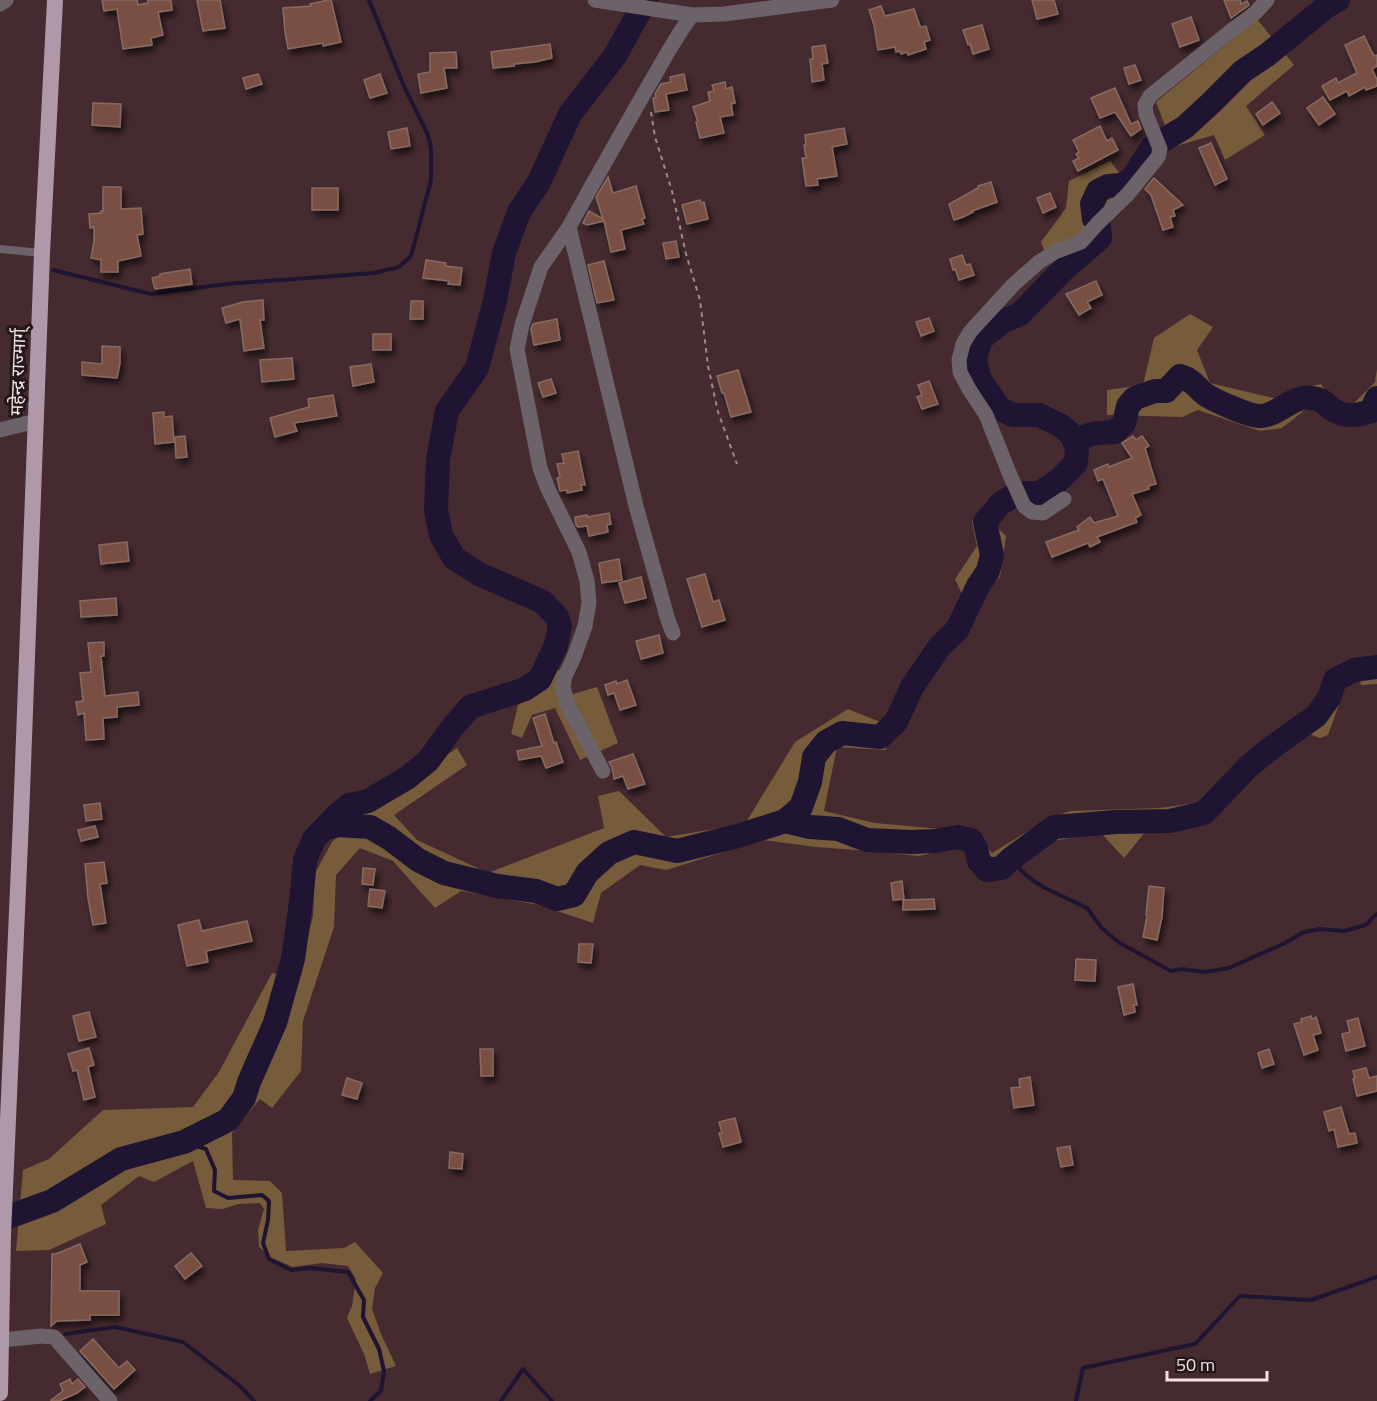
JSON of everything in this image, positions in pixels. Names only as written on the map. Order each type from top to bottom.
[{"type":"highway","name":"महेन्द्र राज्मार्ग्","points":[[0,1393],[3,1235],[21,831],[42,253],[55,0]]},
{"type":"street","points":[[0,4],[6,0]]},
{"type":"street","points":[[595,0],[691,15],[724,14],[832,0]]},
{"type":"street","points":[[1064,499],[1043,513],[1032,512],[1023,503],[986,415],[960,372],[959,360],[963,344],[970,332],[1013,285],[1055,252],[1081,242],[1128,194],[1158,157],[1158,143],[1146,114],[1145,105],[1150,96],[1256,12],[1267,0]]},
{"type":"street","points":[[603,771],[566,702],[563,686],[565,676],[585,626],[589,603],[586,581],[579,552],[540,468],[517,349],[522,325],[541,267],[569,227],[598,172],[691,15]]},
{"type":"street","points":[[569,227],[636,506],[673,633]]},
{"type":"street","points":[[0,430],[36,421]]},
{"type":"street","points":[[2,1340],[54,1337],[110,1401]]},
{"type":"lane","points":[[0,249],[42,253]]},
{"type":"path","points":[[648,88],[655,138],[672,191],[686,254],[700,300],[708,366],[718,412],[737,464]]},
{"type":"shaded area","points":[[1257,19],[1294,65],[1246,106],[1265,135],[1225,160],[1214,135],[1173,147],[1156,102]]},
{"type":"shaded area","points":[[1110,161],[1129,185],[1078,238],[1044,250],[1041,242],[1066,208],[1069,181]]},
{"type":"shaded area","points":[[1190,314],[1213,327],[1197,350],[1210,383],[1282,400],[1307,387],[1321,384],[1335,404],[1352,405],[1375,382],[1377,369],[1377,415],[1358,427],[1316,408],[1306,409],[1282,428],[1260,431],[1198,410],[1182,417],[1107,415],[1107,390],[1143,385],[1154,338]]},
{"type":"shaded area","points":[[1006,492],[1015,506],[994,524],[1006,536],[1000,577],[968,607],[955,579],[977,546],[972,522],[987,500]]},
{"type":"shaded area","points":[[1377,660],[1377,684],[1361,685],[1357,666]]},
{"type":"shaded area","points":[[552,668],[562,672],[573,694],[597,687],[618,743],[580,760],[555,708],[532,715],[522,738],[511,734],[518,705],[542,690]]},
{"type":"shaded area","points":[[1337,673],[1342,696],[1328,735],[1320,738],[1304,732],[1300,723],[1313,713],[1316,700]]},
{"type":"shaded area","points":[[848,709],[888,725],[886,750],[837,747],[824,811],[875,823],[974,832],[992,853],[1050,818],[1070,811],[1159,808],[1204,802],[1227,784],[1238,793],[1204,821],[1165,833],[1146,831],[1124,858],[1101,833],[1046,842],[986,880],[971,871],[971,850],[954,848],[919,856],[763,840],[666,870],[640,865],[601,893],[593,923],[539,905],[461,891],[435,908],[393,861],[360,848],[336,875],[334,927],[303,1021],[301,1071],[272,1108],[260,1099],[232,1133],[233,1180],[270,1181],[282,1193],[286,1251],[344,1248],[355,1242],[383,1273],[375,1288],[372,1309],[396,1366],[370,1374],[364,1354],[347,1318],[352,1306],[356,1279],[348,1266],[322,1263],[293,1267],[272,1258],[259,1247],[258,1230],[264,1209],[260,1203],[238,1204],[223,1209],[206,1208],[193,1161],[154,1182],[139,1176],[101,1205],[106,1224],[49,1250],[16,1251],[23,1170],[49,1159],[103,1110],[193,1107],[219,1072],[272,973],[297,980],[313,916],[315,873],[332,842],[368,808],[457,748],[467,765],[394,815],[417,840],[488,873],[604,828],[598,796],[619,791],[666,837],[745,824],[795,742]]},
{"type":"building","points":[[102,0],[137,0],[138,5],[148,3],[148,0],[171,0],[172,10],[158,12],[163,35],[151,38],[152,45],[123,49],[117,9],[104,11]]},
{"type":"building","points":[[197,0],[220,0],[225,28],[203,31]]},
{"type":"building","points":[[331,0],[341,42],[288,49],[283,8],[311,6],[310,4]]},
{"type":"building","points":[[1032,0],[1054,0],[1058,14],[1037,19]]},
{"type":"building","points":[[1224,0],[1240,0],[1241,4],[1247,1],[1249,5],[1231,18]]},
{"type":"building","points":[[881,6],[885,16],[914,9],[920,26],[926,26],[930,40],[924,42],[926,49],[908,55],[907,52],[901,54],[900,51],[896,52],[895,47],[878,50],[869,10]]},
{"type":"building","points":[[1191,17],[1199,40],[1180,47],[1172,24]]},
{"type":"building","points":[[982,25],[989,49],[973,54],[963,30]]},
{"type":"building","points":[[1364,36],[1374,56],[1377,55],[1377,66],[1372,69],[1377,86],[1366,90],[1365,87],[1349,96],[1347,91],[1330,100],[1322,86],[1336,78],[1338,83],[1357,73],[1345,45]]},
{"type":"building","points":[[550,44],[552,58],[493,68],[491,52]]},
{"type":"building","points":[[825,45],[828,63],[822,64],[824,80],[812,82],[810,59],[813,59],[812,47]]},
{"type":"building","points":[[456,52],[457,68],[444,68],[447,88],[421,93],[418,74],[430,72],[430,53]]},
{"type":"building","points":[[1135,65],[1141,80],[1129,84],[1124,68]]},
{"type":"building","points":[[258,74],[262,84],[246,89],[243,78]]},
{"type":"building","points":[[380,74],[387,93],[370,98],[364,80]]},
{"type":"building","points":[[684,74],[687,90],[666,94],[669,110],[655,112],[653,98],[656,98],[655,94],[661,84],[671,82],[670,77]]},
{"type":"building","points":[[725,82],[726,89],[732,87],[735,103],[731,104],[733,115],[720,117],[724,133],[700,138],[693,107],[710,101],[708,92],[714,91],[712,85]]},
{"type":"building","points":[[1115,88],[1131,124],[1138,121],[1141,129],[1131,136],[1115,112],[1100,118],[1091,98]]},
{"type":"building","points":[[1323,97],[1335,114],[1319,125],[1307,108]]},
{"type":"building","points":[[1272,102],[1280,113],[1263,125],[1256,114]]},
{"type":"building","points":[[93,103],[121,104],[120,127],[92,125]]},
{"type":"building","points":[[1100,126],[1107,141],[1112,138],[1118,150],[1078,171],[1073,161],[1079,158],[1076,154],[1079,152],[1073,140]]},
{"type":"building","points":[[407,128],[410,146],[391,149],[388,132]]},
{"type":"building","points":[[844,128],[847,144],[832,147],[837,176],[817,179],[818,185],[806,186],[802,158],[806,158],[805,135]]},
{"type":"building","points":[[1211,143],[1227,179],[1215,185],[1199,148]]},
{"type":"building","points":[[608,177],[613,193],[636,186],[645,218],[642,219],[644,224],[621,230],[625,249],[611,252],[604,221],[587,225],[583,223],[589,211],[603,219],[596,197]]},
{"type":"building","points":[[1154,178],[1183,205],[1173,210],[1175,216],[1170,217],[1173,227],[1163,230],[1151,195],[1145,189]]},
{"type":"building","points":[[991,182],[997,202],[954,220],[949,204],[978,186]]},
{"type":"building","points":[[103,187],[121,187],[121,209],[141,208],[143,234],[137,235],[141,256],[118,261],[118,272],[101,272],[101,260],[91,258],[94,227],[90,228],[89,214],[103,211]]},
{"type":"building","points":[[312,188],[338,188],[338,210],[312,210]]},
{"type":"building","points":[[1050,193],[1056,207],[1043,213],[1037,198]]},
{"type":"building","points":[[700,200],[701,203],[704,202],[708,219],[687,224],[682,205]]},
{"type":"building","points":[[676,241],[679,257],[666,259],[663,243]]},
{"type":"building","points":[[962,255],[966,265],[970,264],[974,275],[959,280],[950,259]]},
{"type":"building","points":[[426,260],[462,268],[460,285],[448,284],[449,281],[423,278]]},
{"type":"building","points":[[604,261],[614,300],[597,303],[588,265]]},
{"type":"building","points":[[190,269],[192,284],[155,289],[152,278],[160,274]]},
{"type":"building","points":[[1096,281],[1102,295],[1087,302],[1091,308],[1079,315],[1066,294]]},
{"type":"building","points":[[263,300],[264,320],[260,320],[264,348],[244,351],[240,319],[226,323],[222,308],[243,302]]},
{"type":"building","points":[[411,301],[423,301],[423,319],[410,319]]},
{"type":"building","points":[[929,318],[934,331],[921,336],[916,322]]},
{"type":"building","points":[[557,319],[560,340],[534,345],[531,329],[533,324]]},
{"type":"building","points":[[373,334],[391,334],[391,350],[373,350]]},
{"type":"building","points":[[102,346],[120,347],[117,378],[82,375],[82,362],[102,364]]},
{"type":"building","points":[[292,358],[294,379],[262,382],[260,360]]},
{"type":"building","points":[[371,364],[374,382],[353,386],[350,367]]},
{"type":"building","points":[[738,370],[751,412],[731,417],[717,376]]},
{"type":"building","points":[[551,379],[556,393],[543,397],[538,383]]},
{"type":"building","points":[[929,381],[938,404],[922,409],[917,397],[922,395],[918,385]]},
{"type":"building","points":[[333,395],[337,416],[294,423],[297,431],[275,437],[270,418],[309,407],[308,399]]},
{"type":"building","points":[[164,412],[164,417],[172,416],[174,442],[155,444],[153,413]]},
{"type":"building","points":[[185,436],[187,457],[176,458],[175,437]]},
{"type":"building","points":[[1133,436],[1136,440],[1142,436],[1149,446],[1145,448],[1156,484],[1148,486],[1149,489],[1132,494],[1141,515],[1135,518],[1137,522],[1097,537],[1100,542],[1090,547],[1088,543],[1052,557],[1046,542],[1079,530],[1077,527],[1090,517],[1094,523],[1118,516],[1103,479],[1098,481],[1094,470],[1132,458],[1122,443]]},
{"type":"building","points":[[578,451],[585,485],[581,485],[582,490],[567,493],[567,490],[560,491],[557,464],[564,463],[562,454]]},
{"type":"building","points":[[609,513],[611,524],[607,525],[608,532],[589,536],[587,526],[578,527],[576,525],[575,517]]},
{"type":"building","points":[[127,542],[129,561],[101,564],[99,545]]},
{"type":"building","points":[[619,559],[622,580],[602,583],[599,563]]},
{"type":"building","points":[[705,574],[713,602],[719,600],[725,620],[702,627],[687,579]]},
{"type":"building","points":[[641,577],[646,598],[625,603],[619,583]]},
{"type":"building","points":[[116,598],[117,615],[81,617],[80,601]]},
{"type":"building","points":[[659,635],[663,653],[641,659],[636,641]]},
{"type":"building","points":[[104,642],[104,656],[101,656],[105,696],[138,692],[139,705],[117,707],[117,717],[103,718],[104,739],[86,740],[84,713],[78,715],[76,702],[83,701],[80,673],[91,672],[88,643]]},
{"type":"building","points":[[627,680],[636,705],[620,710],[614,693],[608,695],[605,685]]},
{"type":"building","points":[[545,714],[563,762],[546,768],[541,756],[519,760],[517,751],[542,746],[533,718]]},
{"type":"building","points":[[633,754],[645,784],[628,789],[623,776],[614,779],[609,762]]},
{"type":"building","points":[[100,803],[102,819],[86,821],[84,805]]},
{"type":"building","points":[[95,826],[98,837],[81,841],[78,830]]},
{"type":"building","points":[[104,862],[107,883],[100,884],[106,923],[93,925],[85,864]]},
{"type":"building","points":[[363,868],[375,869],[373,885],[362,884]]},
{"type":"building","points":[[902,881],[904,899],[893,900],[891,883]]},
{"type":"building","points":[[1149,886],[1164,888],[1162,917],[1157,940],[1143,937]]},
{"type":"building","points":[[370,889],[385,891],[382,908],[368,906]]},
{"type":"building","points":[[934,899],[935,909],[903,910],[903,900]]},
{"type":"building","points":[[199,920],[202,931],[247,921],[252,941],[206,951],[208,962],[187,966],[178,925]]},
{"type":"building","points":[[579,944],[593,944],[591,963],[578,962]]},
{"type":"building","points":[[1076,959],[1096,960],[1095,981],[1075,980]]},
{"type":"building","points":[[1133,984],[1137,1005],[1134,1005],[1135,1012],[1124,1015],[1118,987]]},
{"type":"building","points":[[89,1012],[96,1037],[79,1041],[73,1016]]},
{"type":"building","points":[[1311,1016],[1312,1019],[1316,1017],[1321,1033],[1313,1035],[1318,1050],[1304,1055],[1294,1024]]},
{"type":"building","points":[[1358,1018],[1365,1046],[1346,1051],[1342,1034],[1350,1032],[1347,1021]]},
{"type":"building","points":[[89,1048],[94,1065],[88,1067],[95,1097],[84,1100],[77,1070],[73,1071],[68,1054]]},
{"type":"building","points":[[480,1049],[493,1049],[493,1076],[481,1076]]},
{"type":"building","points":[[1269,1049],[1274,1064],[1262,1068],[1258,1053]]},
{"type":"building","points":[[1366,1068],[1369,1078],[1377,1076],[1377,1091],[1357,1096],[1353,1071]]},
{"type":"building","points":[[1030,1077],[1034,1105],[1014,1108],[1011,1088],[1020,1087],[1019,1079]]},
{"type":"building","points":[[347,1078],[362,1083],[357,1099],[342,1095]]},
{"type":"building","points":[[1341,1107],[1349,1134],[1355,1133],[1357,1143],[1338,1147],[1334,1129],[1329,1131],[1324,1112]]},
{"type":"building","points":[[735,1118],[741,1142],[723,1147],[719,1122]]},
{"type":"building","points":[[1070,1146],[1073,1165],[1061,1167],[1057,1148]]},
{"type":"building","points":[[450,1152],[463,1154],[462,1169],[449,1168]]},
{"type":"building","points":[[80,1244],[87,1262],[80,1265],[80,1291],[119,1291],[119,1315],[90,1315],[90,1320],[57,1321],[51,1326],[52,1254]]},
{"type":"building","points":[[191,1253],[202,1266],[185,1279],[175,1266]]},
{"type":"building","points":[[93,1339],[119,1368],[127,1361],[135,1370],[114,1389],[80,1351]]},
{"type":"building","points":[[70,1379],[72,1384],[78,1379],[85,1387],[59,1401],[51,1401],[63,1391],[60,1384]]},
{"type":"waterway","points":[[53,270],[151,294],[226,284],[374,273],[399,267],[411,256],[418,230],[431,180],[431,148],[428,135],[403,84],[369,0]]},
{"type":"waterway","points":[[0,1220],[52,1201],[121,1159],[184,1142],[228,1120],[244,1098],[275,1023],[293,959],[305,860],[314,839],[349,805],[368,801],[407,778],[428,761],[470,707],[525,689],[540,679],[556,645],[560,626],[557,617],[543,602],[479,574],[454,558],[441,535],[436,510],[438,459],[447,411],[477,368],[495,301],[504,253],[519,212],[539,182],[570,114],[615,56],[646,0]]},
{"type":"waterway","points":[[1094,219],[1092,204],[1098,191],[1108,186],[1121,185],[1132,179],[1152,147],[1185,127],[1243,71],[1338,0]]},
{"type":"waterway","points":[[326,828],[338,825],[370,827],[418,860],[444,873],[497,886],[536,891],[557,899],[574,895],[587,873],[609,853],[634,842],[677,851],[738,836],[785,821],[801,807],[810,782],[814,757],[826,742],[842,733],[880,737],[896,722],[912,687],[940,646],[957,630],[978,586],[988,571],[992,555],[985,522],[1000,504],[1014,495],[1040,493],[1059,480],[1076,463],[1077,448],[1072,435],[1060,425],[1039,415],[1013,415],[999,408],[979,378],[975,358],[981,339],[1002,322],[1020,314],[1061,272],[1100,238],[1099,227]]},
{"type":"waterway","points":[[1075,443],[1089,435],[1115,432],[1124,423],[1128,406],[1135,398],[1155,391],[1166,391],[1180,376],[1192,382],[1211,398],[1256,416],[1268,415],[1305,398],[1320,400],[1340,413],[1358,415],[1371,411],[1377,398]]},
{"type":"waterway","points":[[785,821],[810,827],[838,829],[867,840],[911,842],[958,837],[971,840],[976,848],[979,861],[987,870],[1001,868],[1054,827],[1170,821],[1204,813],[1248,767],[1316,716],[1329,698],[1335,680],[1354,670],[1377,667]]},
{"type":"waterway","points":[[1008,862],[1043,887],[1087,908],[1101,927],[1118,942],[1171,971],[1181,969],[1205,972],[1229,968],[1304,932],[1320,929],[1344,931],[1366,925],[1377,914]]},
{"type":"waterway","points":[[184,1142],[206,1149],[215,1170],[214,1191],[228,1198],[262,1195],[269,1201],[263,1243],[269,1259],[291,1270],[309,1268],[348,1272],[364,1300],[363,1317],[379,1349],[384,1371],[381,1391],[370,1401]]},
{"type":"waterway","points":[[1076,1401],[1083,1368],[1195,1344],[1240,1296],[1311,1300],[1377,1277]]},
{"type":"waterway","points":[[65,1334],[115,1327],[183,1342],[240,1386],[254,1401]]},
{"type":"waterway","points":[[501,1401],[523,1369],[552,1401]]}]
